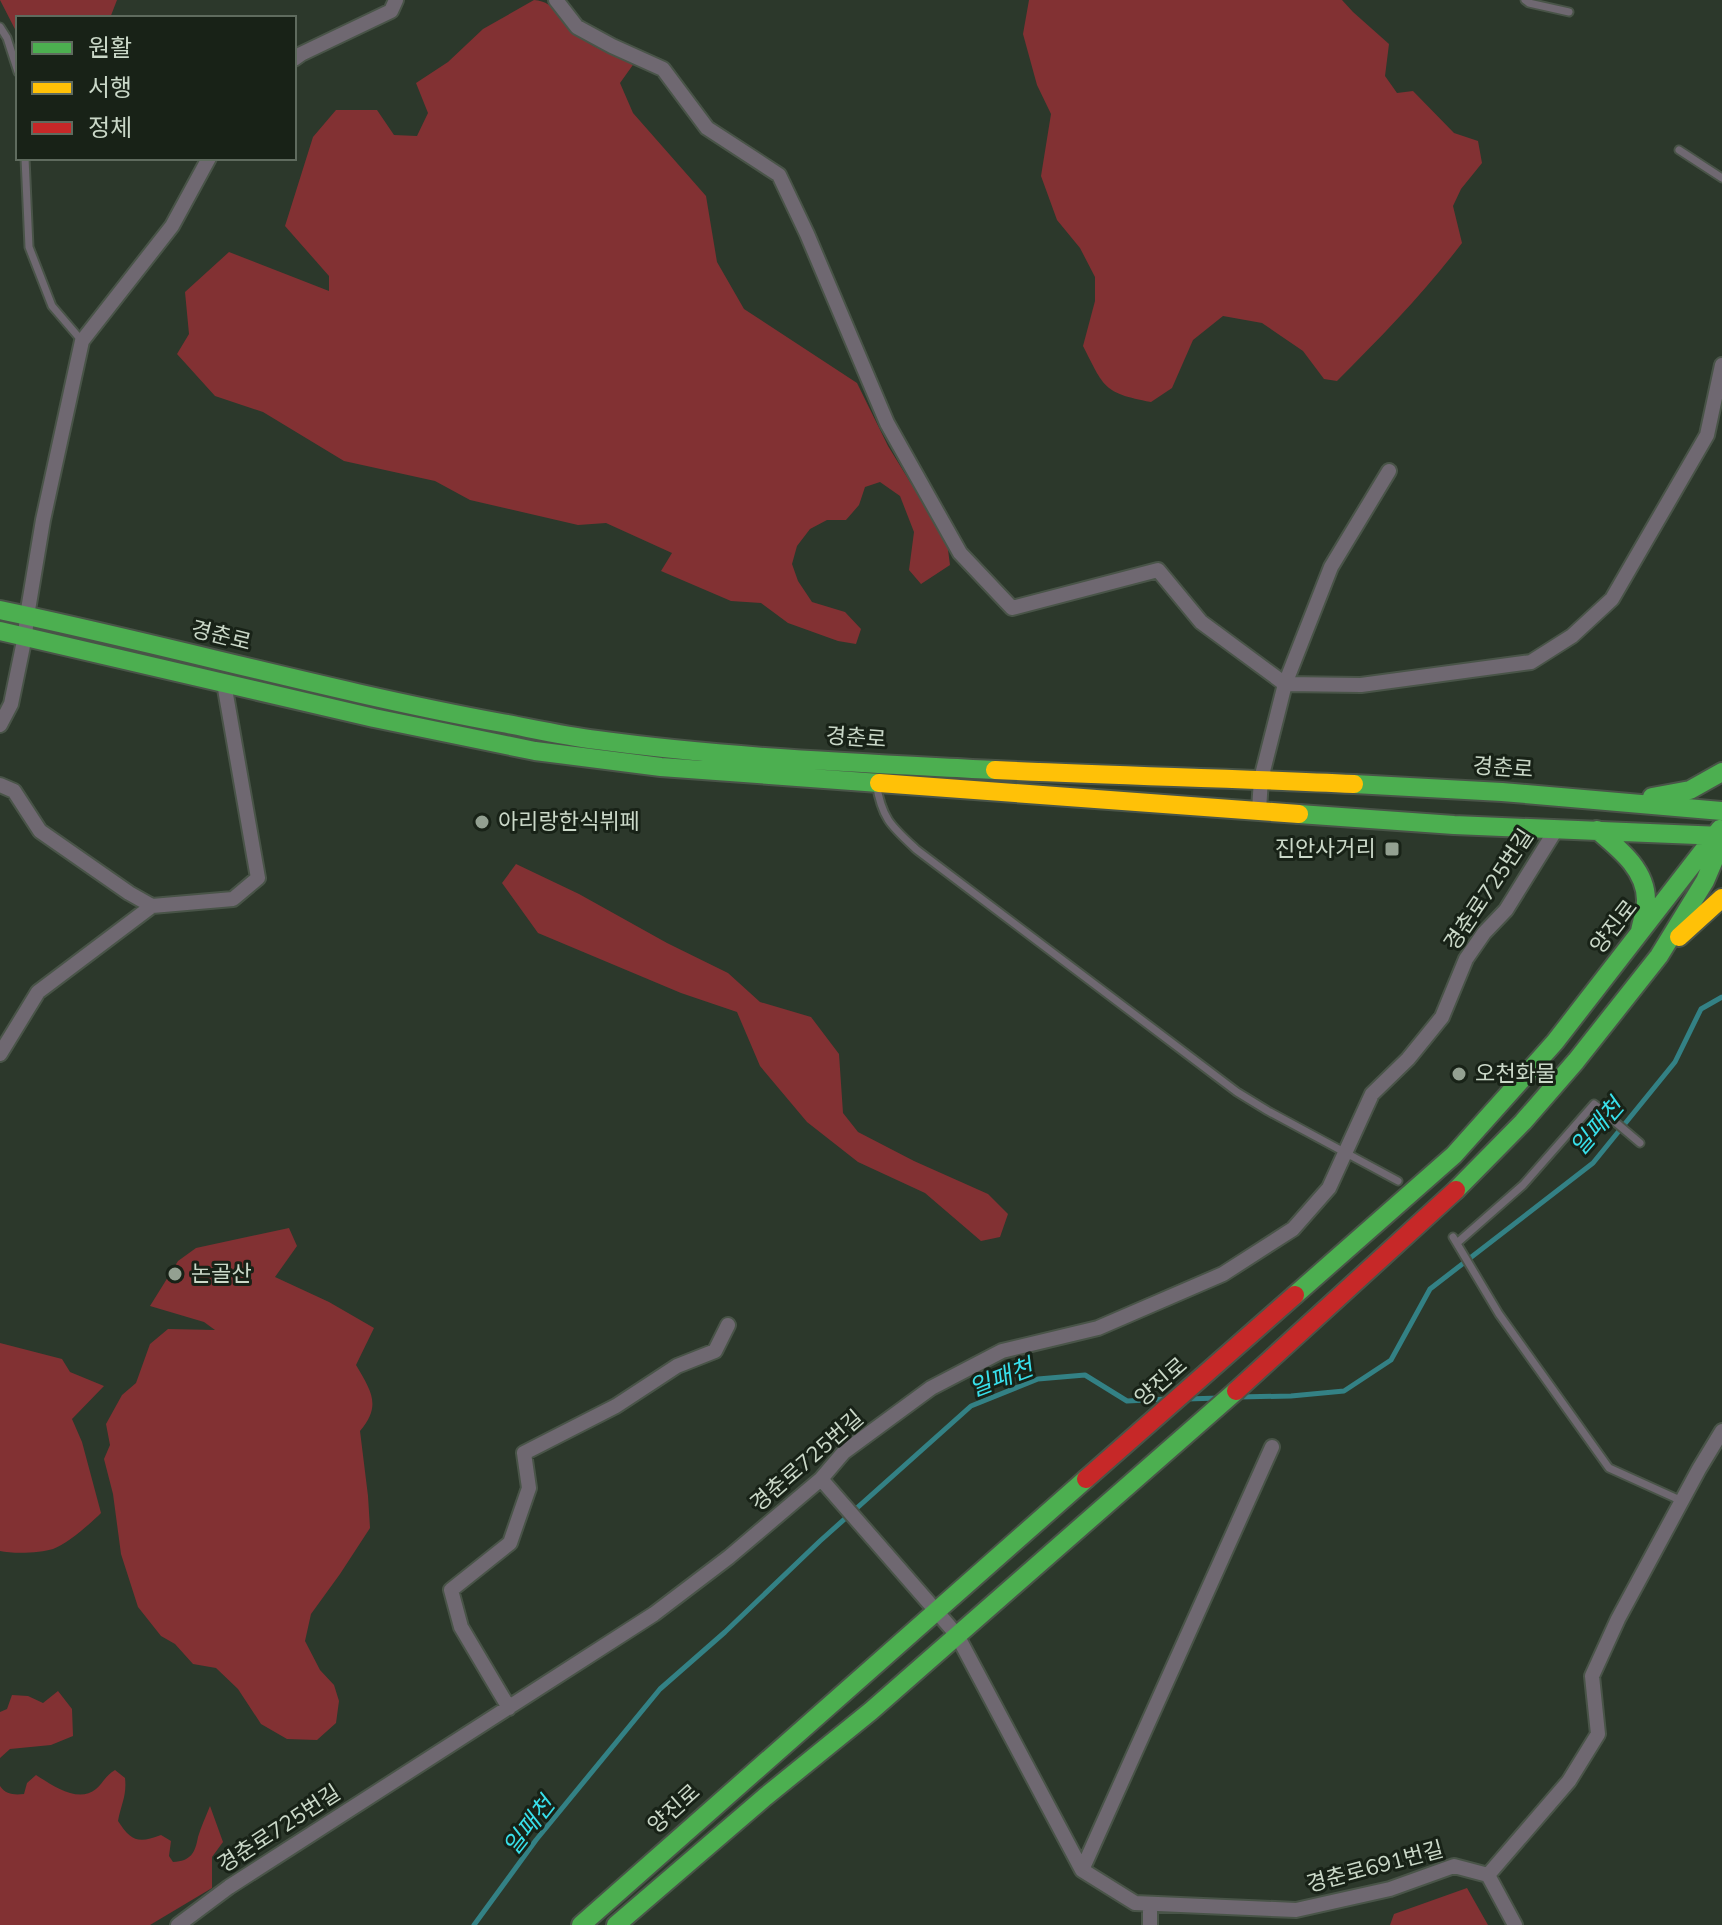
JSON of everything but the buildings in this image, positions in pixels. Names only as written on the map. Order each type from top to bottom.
[{"type":"street","points":[[296,58],[391,11],[396,0]]},
{"type":"street","points":[[556,0],[577,27],[663,69],[707,128],[779,175],[887,423],[960,553],[1012,608],[1158,570],[1201,622],[1285,684],[1361,685],[1531,662],[1572,636],[1612,599],[1707,435],[1722,365]]},
{"type":"street","points":[[0,725],[11,704],[43,520],[82,341],[172,226],[208,160]]},
{"type":"street","points":[[1259,810],[1261,779],[1285,684],[1331,567],[1389,471]]},
{"type":"street","name":"경춘로","points":[[0,610],[334,688],[595,740],[873,764],[1502,792],[1722,811]]},
{"type":"street","name":"경춘로","points":[[0,631],[374,718],[535,751],[661,767],[1454,825],[1720,835]]},
{"type":"street","points":[[0,1054],[38,992],[152,906],[233,899],[258,878],[224,683]]},
{"type":"street","points":[[1630,802],[1690,790],[1722,772]]},
{"type":"street","points":[[0,785],[14,791],[40,831],[152,906]]},
{"type":"street","name":"경춘로725번길","points":[[178,1925],[229,1887],[654,1614],[825,1483],[844,1452],[931,1388],[1002,1351],[1098,1328],[1223,1274],[1293,1229],[1329,1188],[1372,1094],[1408,1059],[1442,1017],[1466,959],[1484,933],[1506,910],[1557,828]]},
{"type":"street","points":[[1597,830],[1623,853],[1641,876],[1646,899],[1639,934]]},
{"type":"street","points":[[616,1925],[871,1711],[1266,1365],[1450,1197],[1523,1122],[1576,1061],[1659,956],[1705,881],[1720,835]]},
{"type":"street","name":"양진로","points":[[581,1925],[1454,1155],[1555,1042],[1720,835]]},
{"type":"street","points":[[1659,956],[1722,898]]},
{"type":"street","points":[[509,1708],[461,1627],[451,1590],[510,1543],[529,1488],[524,1453],[616,1406],[677,1366],[715,1351],[728,1325]]},
{"type":"street","points":[[1515,1925],[1488,1875],[1569,1781],[1598,1734],[1592,1676],[1618,1619],[1722,1431]]},
{"type":"street","points":[[1082,1870],[1272,1447]]},
{"type":"street","points":[[825,1483],[957,1635],[1082,1870]]},
{"type":"street","name":"경춘로691번길","points":[[1082,1870],[1135,1903],[1296,1910],[1390,1889],[1454,1866],[1488,1875]]},
{"type":"street","points":[[1150,1904],[1150,1925]]},
{"type":"lane","points":[[1525,0],[1569,12]]},
{"type":"lane","points":[[0,27],[16,66]]},
{"type":"lane","points":[[1679,150],[1722,178]]},
{"type":"lane","points":[[25,160],[29,247],[52,306],[82,341]]},
{"type":"lane","points":[[876,783],[880,806],[887,820],[917,850],[1237,1092],[1398,1181]]},
{"type":"lane","points":[[1640,1143],[1594,1104],[1523,1185],[1455,1240],[1499,1314],[1609,1468],[1682,1501]]},
{"type":"shaded area","points":[[0,0],[117,0],[111,16],[16,16],[16,31]]},
{"type":"shaded area","points":[[534,0],[555,9],[588,43],[635,62],[620,83],[633,113],[706,196],[717,262],[744,309],[857,383],[888,446],[947,542],[950,565],[921,584],[909,570],[914,532],[900,496],[880,482],[865,487],[859,505],[846,520],[827,520],[810,529],[797,546],[792,564],[798,581],[812,602],[845,612],[861,629],[856,644],[838,641],[788,623],[761,603],[731,601],[661,571],[672,553],[606,523],[578,525],[470,500],[435,481],[344,461],[263,412],[215,396],[177,354],[189,334],[185,292],[229,252],[329,291],[329,276],[285,226],[313,137],[336,110],[377,110],[394,135],[417,136],[428,113],[416,83],[448,62],[483,29]]},
{"type":"shaded area","points":[[1029,0],[1342,0],[1389,44],[1385,76],[1397,93],[1413,91],[1454,133],[1478,141],[1482,163],[1461,189],[1453,206],[1462,243],[1417,297],[1337,381],[1324,379],[1303,351],[1262,323],[1223,316],[1193,340],[1172,388],[1151,402],[1114,391],[1101,379],[1083,346],[1095,301],[1095,277],[1080,248],[1057,220],[1041,176],[1051,114],[1037,85],[1023,34]]},
{"type":"shaded area","points":[[516,864],[728,973],[760,1002],[811,1017],[839,1054],[843,1113],[858,1132],[988,1194],[1008,1214],[1000,1237],[981,1241],[925,1193],[858,1162],[807,1122],[760,1066],[737,1012],[681,993],[538,933],[502,883]]},
{"type":"shaded area","points":[[289,1228],[297,1246],[275,1277],[329,1302],[374,1328],[356,1365],[372,1398],[371,1413],[360,1431],[370,1528],[311,1614],[305,1641],[320,1670],[334,1685],[339,1701],[336,1723],[317,1740],[287,1739],[261,1724],[238,1689],[216,1668],[193,1664],[175,1644],[161,1636],[138,1607],[121,1554],[113,1494],[104,1459],[110,1445],[106,1424],[122,1395],[136,1383],[150,1344],[168,1329],[215,1330],[204,1322],[150,1306],[178,1261],[196,1248]]},
{"type":"shaded area","points":[[0,1343],[62,1359],[70,1372],[104,1386],[72,1419],[82,1442],[101,1513],[71,1538],[48,1550],[0,1551]]},
{"type":"shaded area","points":[[58,1691],[72,1709],[73,1736],[51,1745],[10,1749],[0,1758],[0,1712],[7,1709],[12,1695],[28,1696],[43,1703]]},
{"type":"shaded area","points":[[115,1770],[125,1778],[118,1821],[136,1839],[161,1835],[171,1841],[169,1856],[173,1862],[184,1860],[194,1852],[210,1806],[223,1842],[212,1857],[212,1888],[150,1925],[0,1925],[0,1786],[8,1793],[24,1794],[27,1783],[36,1775],[65,1791],[81,1795],[96,1789]]},
{"type":"shaded area","points":[[1467,1888],[1488,1925],[1390,1925],[1394,1914]]},
{"type":"waterway","name":"일패천","points":[[1238,1397],[1344,1391],[1391,1360],[1430,1289],[1593,1163],[1675,1062],[1701,1009],[1722,997]]},
{"type":"waterway","name":"일패천","points":[[474,1925],[536,1840],[660,1689],[971,1406],[1038,1379],[1085,1375],[1127,1401],[1168,1399]]},
{"type":"waterway","name":"일패천","points":[[1186,1399],[1220,1398]]},
{"type":"traffic: fast","points":[[0,610],[439,711],[573,736],[746,756],[995,770]]},
{"type":"traffic: fast","points":[[0,631],[374,718],[535,751],[661,767],[879,783]]},
{"type":"traffic: fast","points":[[1652,797],[1690,790],[1722,772]]},
{"type":"traffic: fast","points":[[1354,784],[1502,792],[1722,811]]},
{"type":"traffic: fast","points":[[1299,814],[1454,825],[1722,836]]},
{"type":"traffic: fast","points":[[1295,1295],[1454,1155],[1555,1042],[1720,829]]},
{"type":"traffic: fast","points":[[1597,830],[1629,860],[1641,879],[1646,900],[1640,931]]},
{"type":"traffic: fast","points":[[1456,1190],[1523,1122],[1576,1061],[1659,956],[1705,881],[1722,841]]},
{"type":"traffic: fast","points":[[616,1925],[871,1711],[1236,1391]]},
{"type":"traffic: fast","points":[[581,1925],[1086,1479]]},
{"type":"traffic: slow","points":[[995,770],[1354,784]]},
{"type":"traffic: slow","points":[[879,783],[1299,814]]},
{"type":"traffic: slow","points":[[1679,937],[1722,898]]},
{"type":"traffic: jam","points":[[1236,1391],[1456,1190]]},
{"type":"traffic: jam","points":[[1086,1479],[1295,1295]]},
{"type":"place","name":"아리랑한식뷔페","points":[[482,822]]},
{"type":"place","name":"진안사거리","points":[[1392,849]]},
{"type":"place","name":"오천화물","points":[[1459,1074]]},
{"type":"place","name":"논골산","points":[[175,1274]]}]
